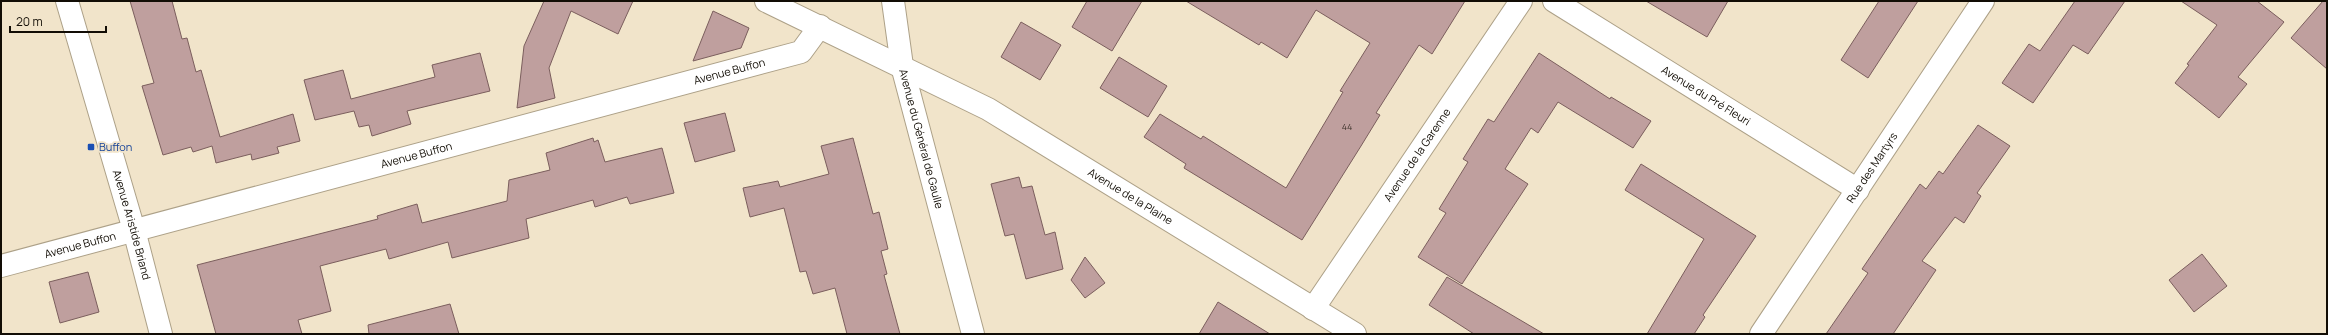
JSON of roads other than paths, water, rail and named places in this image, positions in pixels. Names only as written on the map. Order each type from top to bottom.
[{"type":"street","name":"Avenue Aristide Briand","points":[[67,1],[134,230],[160,334]]},
{"type":"street","name":"Avenue du Général de Gaulle","points":[[766,1],[902,66],[973,334]]},
{"type":"street","points":[[893,1],[902,66]]},
{"type":"street","name":"Avenue de la Garenne","points":[[1313,309],[1521,1]]},
{"type":"street","name":"Avenue du Pré Fleuri","points":[[1554,1],[1858,190]]},
{"type":"street","name":"Rue des Martyrs","points":[[1761,334],[1983,1]]},
{"type":"street","name":"Avenue Buffon","points":[[1,266],[801,52],[820,26]]},
{"type":"street","name":"Avenue de la Plaine","points":[[902,66],[988,109],[1355,334]]},
{"type":"place","name":"Buffon","points":[[91,147]]}]
